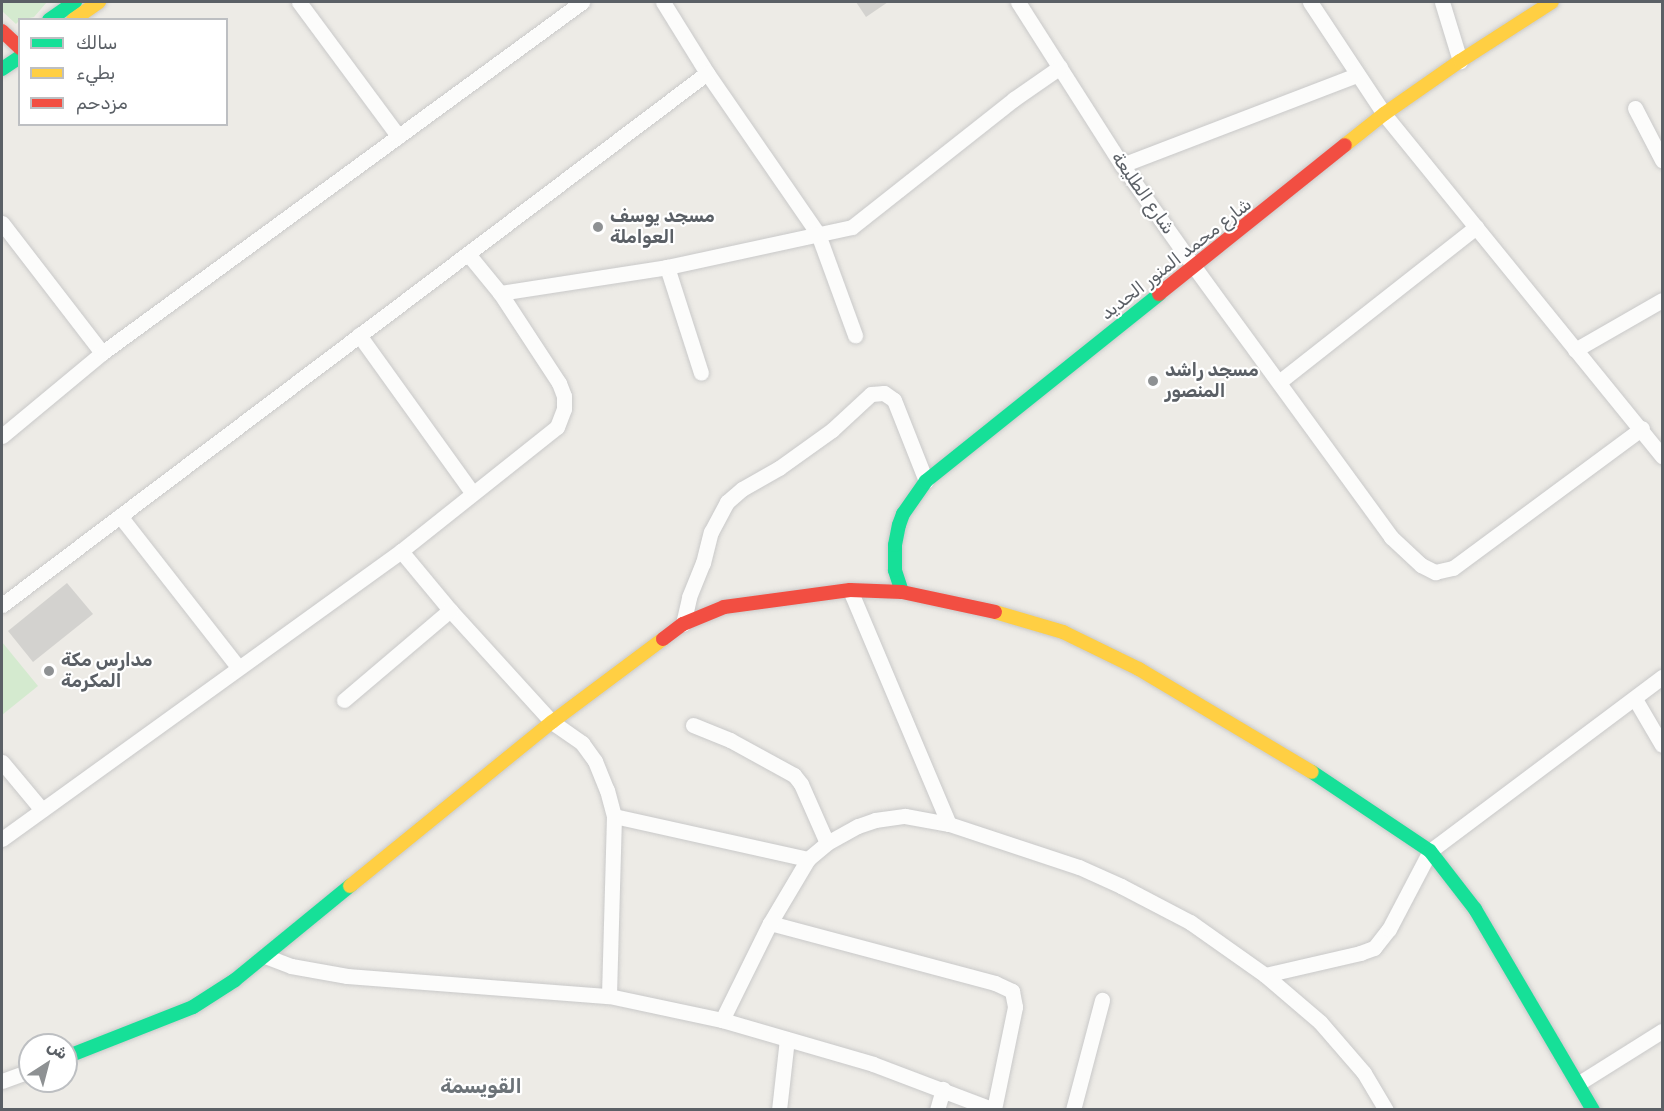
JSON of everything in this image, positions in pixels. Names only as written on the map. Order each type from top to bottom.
[{"type":"street","points":[[52,18],[75,2]]},
{"type":"street","points":[[76,18],[99,2]]},
{"type":"street","points":[[299,2],[398,136]]},
{"type":"street","points":[[2,436],[102,353],[582,2]]},
{"type":"street","points":[[663,2],[707,73],[818,234],[855,335]]},
{"type":"street","name":"شارع الطليعة","points":[[1018,2],[1122,165],[1195,268],[1391,537],[1421,565],[1436,572],[1453,568],[1642,428]]},
{"type":"street","points":[[1310,2],[1384,114],[1575,350],[1642,428],[1662,456]]},
{"type":"street","points":[[1442,2],[1460,61]]},
{"type":"street","name":"شارع محمد المنور الحديد","points":[[902,592],[895,570],[895,545],[899,525],[903,514],[926,481],[1195,268],[1384,114],[1460,61],[1552,2]]},
{"type":"street","points":[[2,31],[18,47],[3,62]]},
{"type":"street","points":[[500,293],[667,267],[852,227],[1014,99],[1060,67]]},
{"type":"street","points":[[2,605],[707,73]]},
{"type":"street","points":[[1122,165],[1358,75]]},
{"type":"street","points":[[1635,108],[1662,160]]},
{"type":"street","points":[[2,223],[102,353]]},
{"type":"street","points":[[1279,382],[1476,227]]},
{"type":"street","points":[[2,839],[238,666],[401,551],[472,492],[557,427],[564,410],[564,396],[559,383],[500,293],[468,254]]},
{"type":"street","points":[[667,267],[701,373]]},
{"type":"street","points":[[1575,350],[1662,300]]},
{"type":"street","points":[[359,335],[472,492]]},
{"type":"street","points":[[683,624],[689,597],[703,563],[711,532],[727,502],[742,489],[778,468],[832,430],[871,394],[884,393],[894,400],[926,481]]},
{"type":"street","points":[[120,516],[238,666]]},
{"type":"street","points":[[401,551],[450,610],[552,722],[582,743],[594,761],[607,790],[614,816],[609,996]]},
{"type":"street","points":[[850,590],[949,824]]},
{"type":"street","points":[[78,1052],[193,1007],[235,980],[552,722],[683,624],[724,607],[753,601],[850,590],[902,592],[980,607],[1063,632],[1139,669],[1314,773],[1430,851],[1475,909],[1593,1110]]},
{"type":"street","points":[[344,700],[450,610]]},
{"type":"street","points":[[1265,975],[1374,948],[1389,929],[1430,851],[1662,677]]},
{"type":"street","points":[[1635,699],[1662,745]]},
{"type":"street","points":[[693,726],[730,740],[794,775],[801,784],[827,843]]},
{"type":"street","points":[[2,762],[42,810]]},
{"type":"street","points":[[614,816],[808,859]]},
{"type":"street","points":[[722,1020],[771,923],[808,859],[827,843],[875,820],[905,816],[949,824],[1078,867],[1121,886],[1190,922],[1265,975],[1320,1022],[1364,1073],[1386,1110]]},
{"type":"street","points":[[265,956],[309,970],[346,976],[609,996],[722,1020],[873,1064],[994,1109],[1015,1007],[1012,991],[995,983],[771,923]]},
{"type":"street","points":[[1073,1110],[1102,1000]]},
{"type":"street","points":[[1579,1083],[1662,1031]]},
{"type":"street","points":[[779,1110],[787,1039]]},
{"type":"street","points":[[2,1081],[18,1075]]},
{"type":"street","points":[[937,1110],[943,1089]]},
{"type":"green space","points":[[2,2],[47,2],[34,17],[18,18],[16,24],[2,11]]},
{"type":"green space","points":[[2,642],[38,686],[2,715]]},
{"type":"building","points":[[856,2],[888,2],[866,17]]},
{"type":"building","points":[[67,583],[93,614],[33,662],[8,631]]},
{"type":"traffic: fast","points":[[52,18],[75,2]]},
{"type":"traffic: fast","points":[[2,69],[18,58]]},
{"type":"traffic: fast","points":[[902,592],[895,570],[895,545],[899,525],[903,514],[926,481],[1159,294]]},
{"type":"traffic: fast","points":[[1312,772],[1430,851],[1475,909],[1593,1110]]},
{"type":"traffic: fast","points":[[78,1052],[193,1007],[235,980],[350,886]]},
{"type":"traffic: slow","points":[[76,18],[99,2]]},
{"type":"traffic: slow","points":[[1345,145],[1384,114],[1460,61],[1552,2]]},
{"type":"traffic: slow","points":[[995,612],[1063,632],[1139,669],[1312,772]]},
{"type":"traffic: slow","points":[[350,886],[552,722],[663,639]]},
{"type":"traffic: jam","points":[[2,31],[18,46]]},
{"type":"traffic: jam","points":[[1159,294],[1345,145]]},
{"type":"traffic: jam","points":[[663,639],[683,624],[724,607],[850,590],[902,592],[995,612]]},
{"type":"place","name":"مسجد يوسف العواملة","points":[[598,227]]},
{"type":"place","name":"مسجد راشد المنصور","points":[[1153,381]]},
{"type":"place","name":"مدارس مكة المكرمة","points":[[49,671]]},
{"type":"district","name":"القويسمة","points":[[481,1086]]}]
